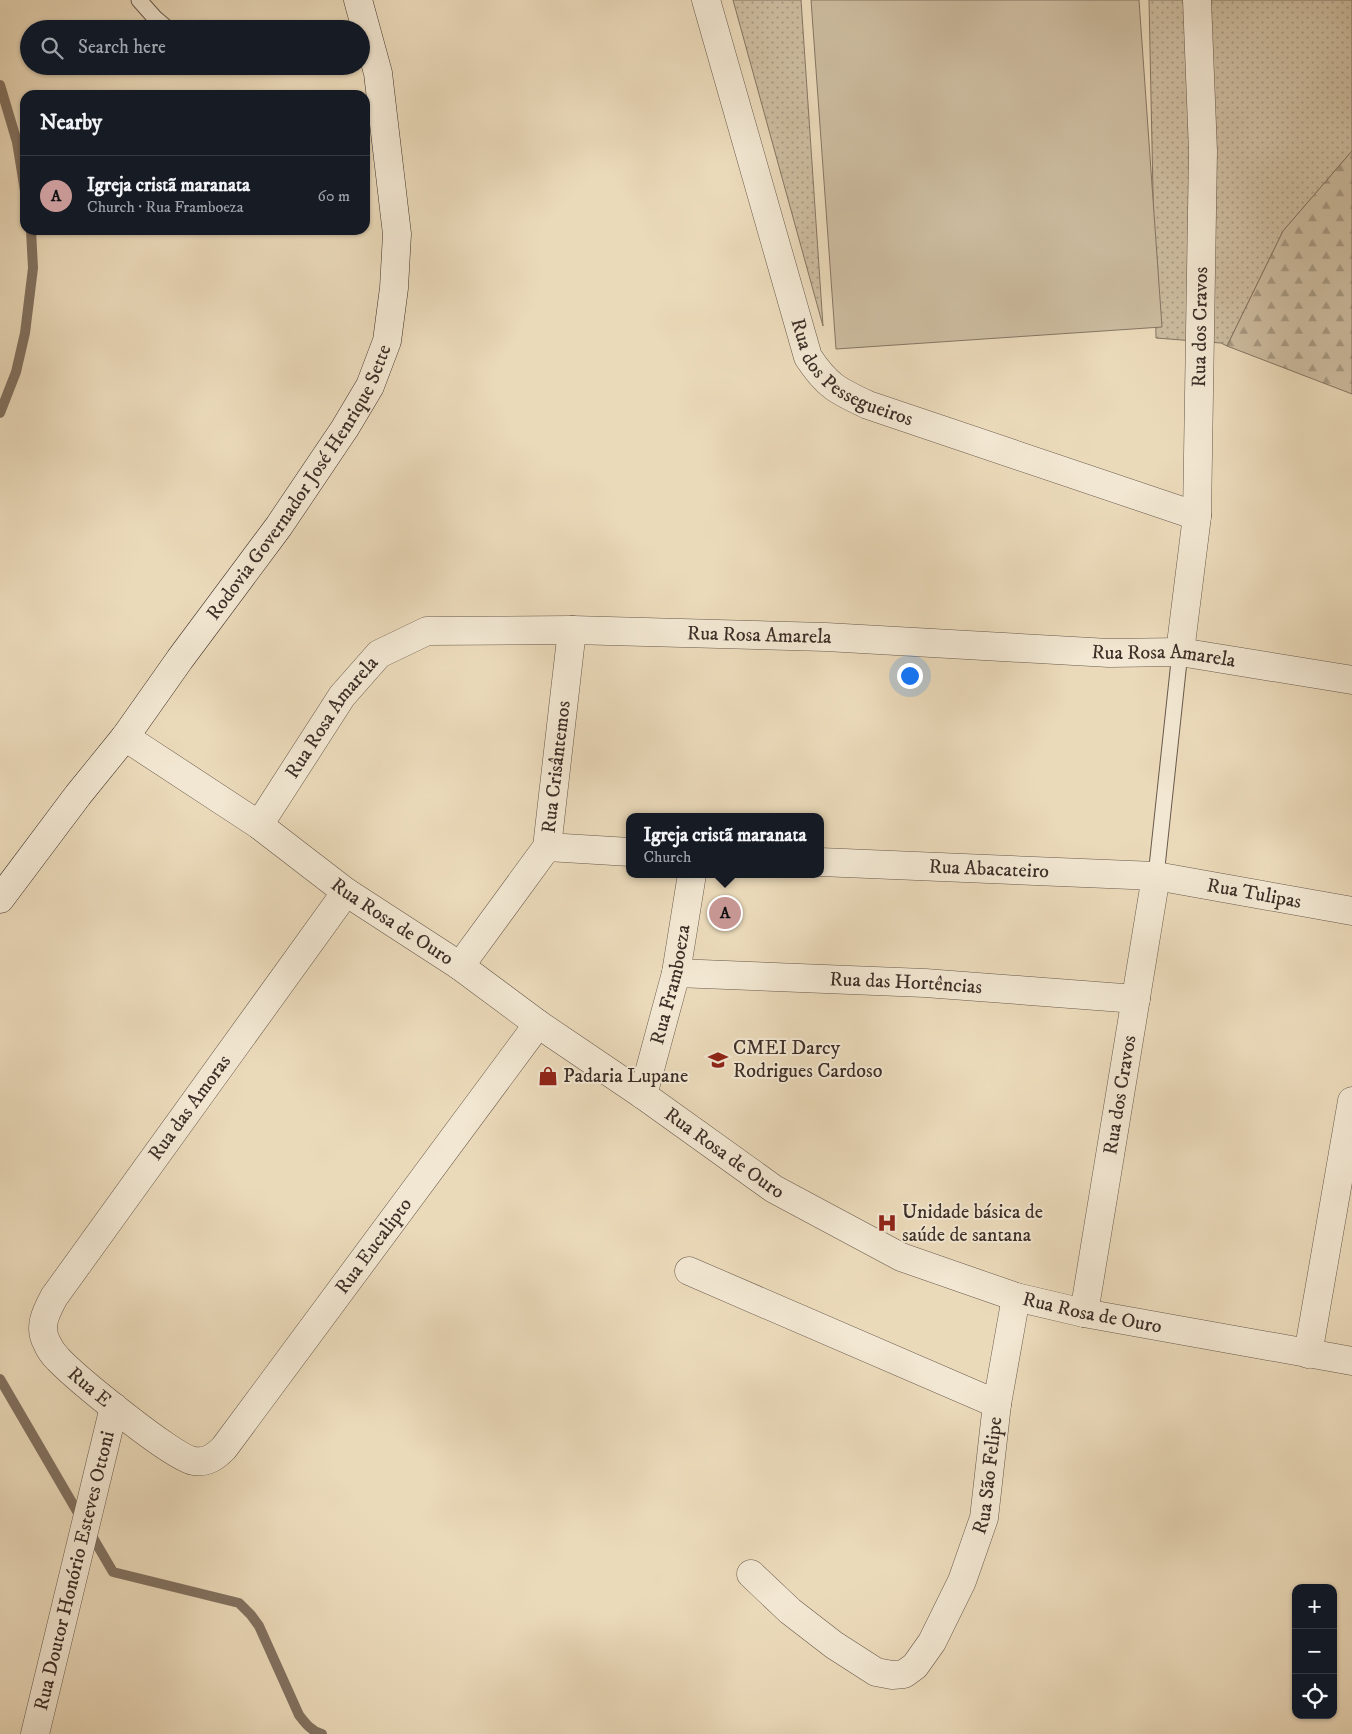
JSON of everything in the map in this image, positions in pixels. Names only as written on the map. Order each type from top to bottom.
[{"type":"street","name":"Rodovia Governador José Henrique Sette","points":[[358,0],[363,20]]},
{"type":"street","name":"Rua dos Pessegueiros","points":[[706,0],[808,357],[821,376],[839,391],[868,405],[1197,516]]},
{"type":"street","name":"Rua dos Cravos","points":[[1180,652],[1197,516],[1203,151],[1196,0]]},
{"type":"street","name":"Rodovia Governador José Henrique Sette","points":[[0,899],[78,795],[125,737],[180,659],[279,526],[345,428],[370,386],[387,341],[394,288],[397,234],[378,73],[370,44]]},
{"type":"street","name":"Rua Rosa Amarela","points":[[259,825],[342,696],[379,654],[426,632],[572,630],[826,637],[1108,653],[1180,652],[1352,680]]},
{"type":"street","name":"Rua Crisântemos","points":[[460,966],[547,847],[572,630]]},
{"type":"street","name":"Rua Rosa de Ouro","points":[[125,737],[259,825],[346,892],[460,966],[538,1024],[643,1095],[774,1189],[892,1253],[1016,1297],[1084,1313],[1352,1361]]},
{"type":"street","points":[[547,847],[626,852]]},
{"type":"street","name":"Rua Abacateiro","points":[[824,862],[1156,876]]},
{"type":"street","name":"Rua dos Cravos","points":[[1084,1313],[1156,876]]},
{"type":"street","name":"Rua Tulipas","points":[[1156,876],[1352,911]]},
{"type":"street","name":"Rua Framboeza","points":[[643,1095],[676,973],[691,878]]},
{"type":"street","name":"Rua das Amoras","points":[[42,1328],[46,1312],[54,1297],[346,892]]},
{"type":"street","name":"Rua das Hortências","points":[[676,973],[925,983],[1136,999]]},
{"type":"street","name":"Rua Eucalipto","points":[[204,1461],[215,1457],[224,1448],[538,1024]]},
{"type":"street","points":[[1308,1354],[1352,1101]]},
{"type":"street","name":"Rua São Felipe","points":[[689,1271],[997,1404],[984,1518],[962,1581],[932,1642],[915,1666],[904,1674],[892,1675],[876,1672],[834,1645],[790,1611],[751,1574]]},
{"type":"street","points":[[997,1404],[1016,1297]]},
{"type":"street","name":"Rua E","points":[[42,1328],[46,1343],[57,1358],[114,1407],[179,1455],[192,1461],[204,1461]]},
{"type":"street","name":"Rua Doutor Honório Esteves Ottoni","points":[[35,1734],[114,1407]]},
{"type":"lane","points":[[139,0],[157,20]]},
{"type":"lane","points":[[1156,876],[1180,652]]},
{"type":"green space","points":[[733,0],[801,0],[823,326]]},
{"type":"green space","points":[[811,0],[1139,0],[1162,327],[836,349]]},
{"type":"green space","points":[[1149,0],[1352,0],[1352,151],[1283,231],[1227,346],[1221,343],[1156,338]]},
{"type":"green space","points":[[1352,151],[1352,394],[1227,346],[1283,231]]},
{"type":"waterway","points":[[0,85],[17,142],[20,160]]},
{"type":"waterway","points":[[0,413],[16,372],[25,333],[33,268],[31,235]]},
{"type":"waterway","points":[[0,1379],[81,1518]]},
{"type":"waterway","points":[[89,1531],[113,1572],[239,1603],[259,1626],[299,1715],[311,1729],[322,1734]]},
{"type":"place","name":"Igreja cristã maranata","points":[[725,913]]},
{"type":"place","name":"CMEI Darcy Rodrigues Cardoso","points":[[718,1060]]},
{"type":"place","name":"Padaria Lupane","points":[[548,1076]]},
{"type":"place","name":"Unidade básica de saúde de santana","points":[[887,1223]]}]
